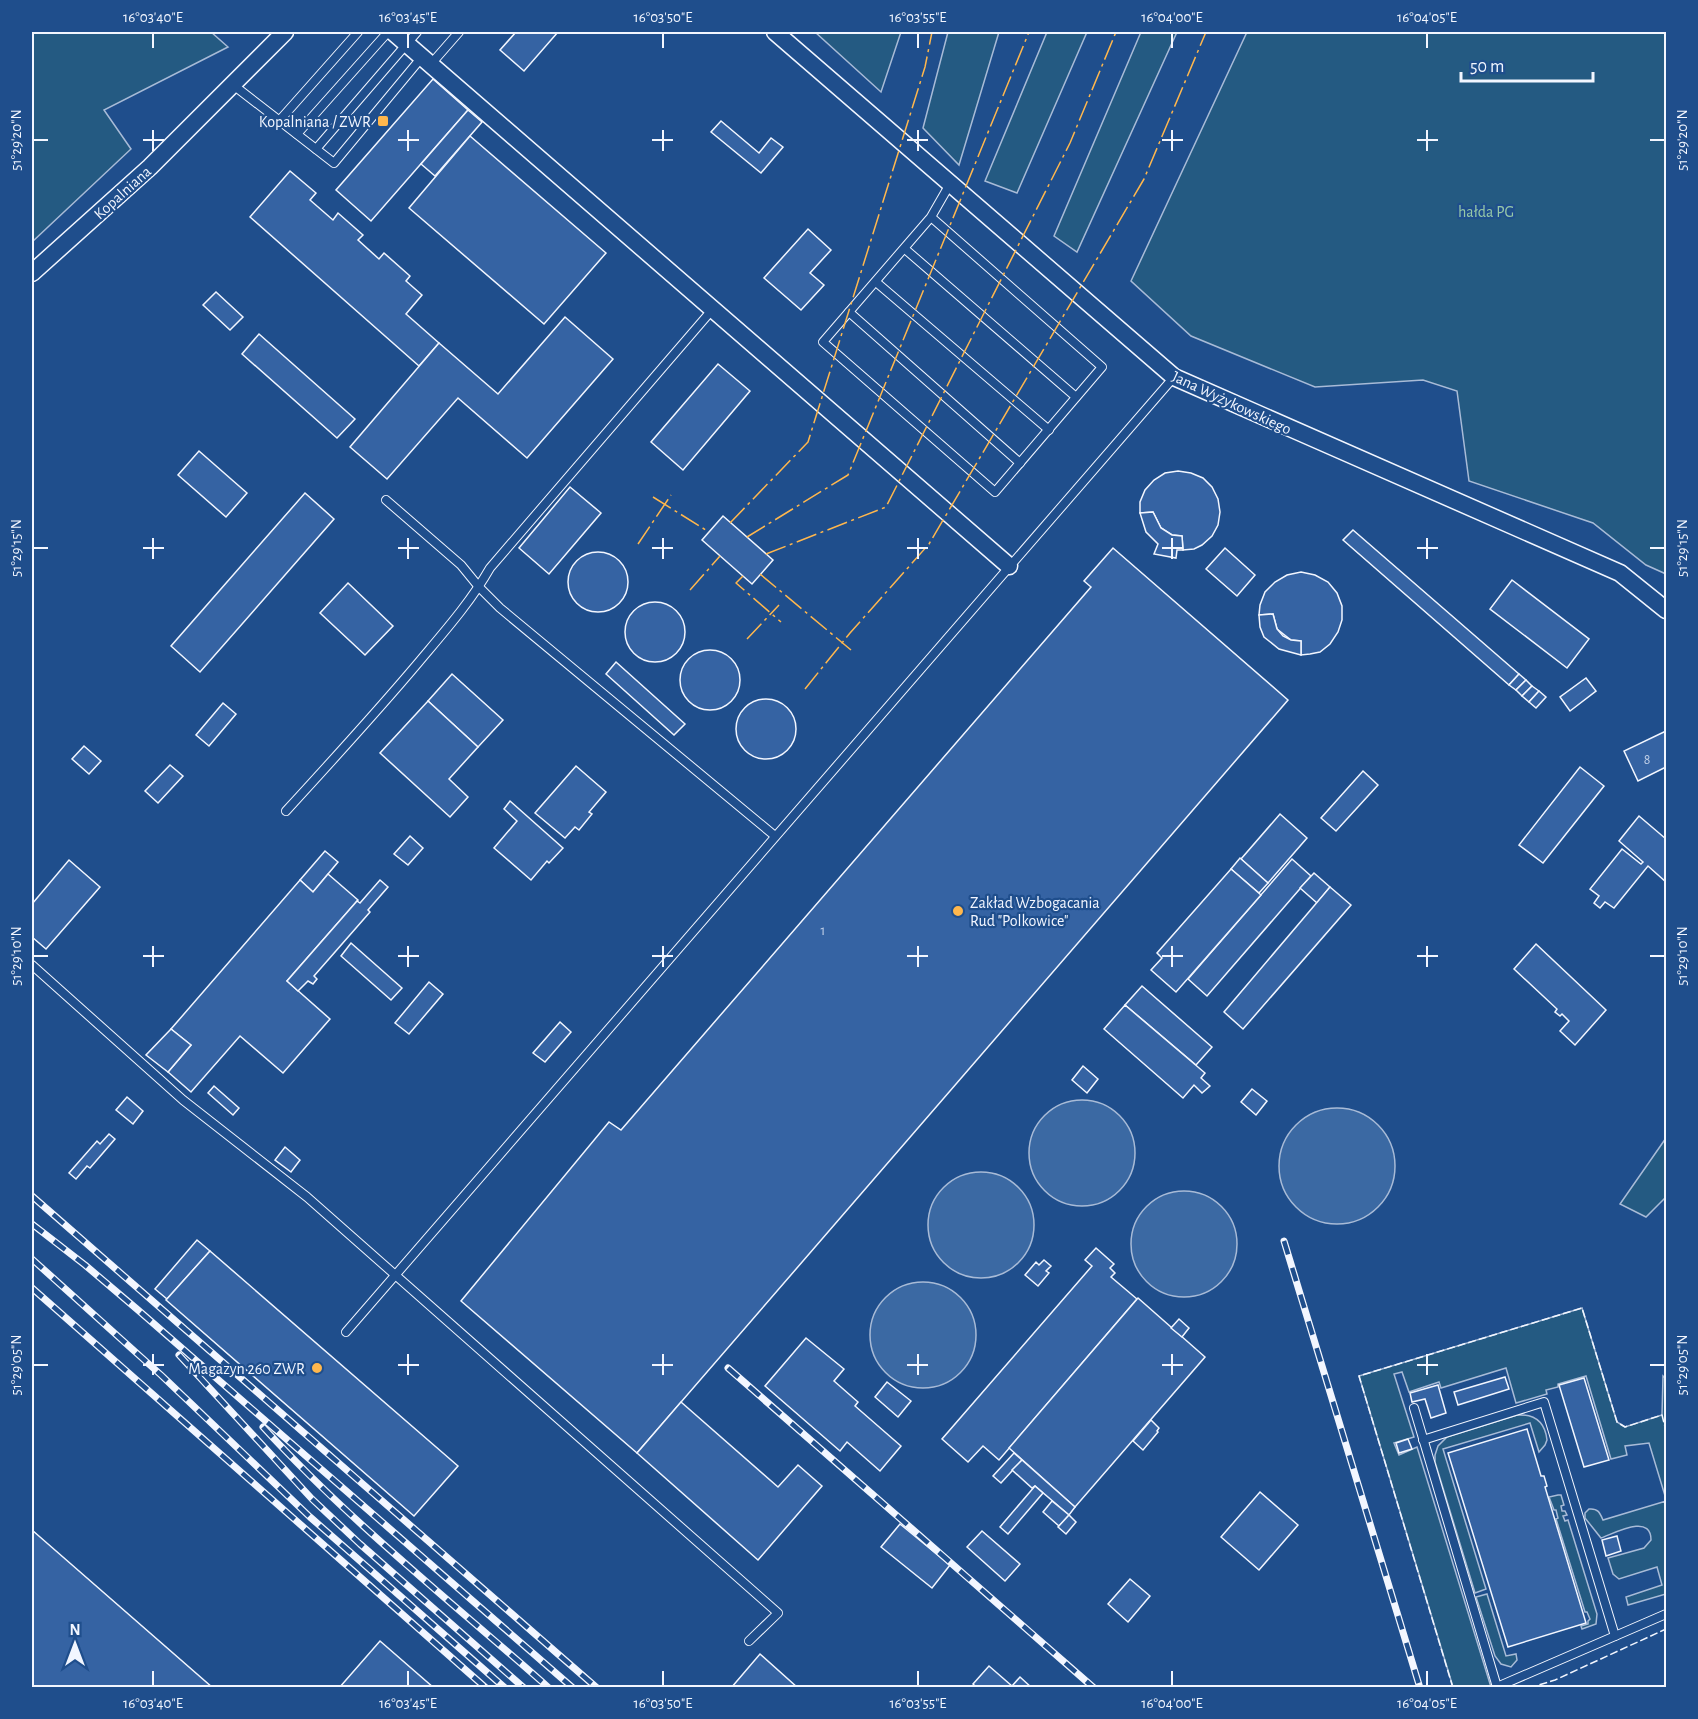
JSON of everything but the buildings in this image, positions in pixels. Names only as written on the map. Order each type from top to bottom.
[{"type":"street","name":"Kopalniana","points":[[32,273],[150,167],[285,32]]},
{"type":"street","points":[[393,32],[412,38],[426,61],[1009,566]]},
{"type":"street","name":"Jana Wyżykowskiego","points":[[775,32],[1174,377],[1620,573],[1666,610]]},
{"type":"lane","points":[[279,121],[358,32]]},
{"type":"lane","points":[[297,134],[388,32]]},
{"type":"lane","points":[[232,84],[334,163],[426,61],[459,32]]},
{"type":"lane","points":[[316,149],[412,38]]},
{"type":"lane","points":[[931,217],[1102,367],[994,492],[822,342],[931,217],[950,184]]},
{"type":"lane","points":[[904,249],[1076,397]]},
{"type":"lane","points":[[876,282],[1048,430]]},
{"type":"lane","points":[[286,811],[374,715],[461,612],[490,567],[712,310]]},
{"type":"lane","points":[[849,312],[1020,463]]},
{"type":"lane","points":[[346,1332],[1174,377]]},
{"type":"lane","points":[[386,500],[461,565],[500,608],[775,836]]},
{"type":"lane","points":[[32,965],[183,1100],[307,1197],[778,1613],[749,1641]]},
{"type":"lane","points":[[1423,1440],[1544,1402],[1615,1636]]},
{"type":"lane","points":[[1414,1408],[1497,1687],[1666,1614]]},
{"type":"green space","points":[[32,32],[211,32],[228,47],[104,110],[131,149],[32,242]]},
{"type":"green space","points":[[815,32],[901,32],[881,92]]},
{"type":"green space","points":[[948,32],[999,32],[959,165],[923,128]]},
{"type":"green space","points":[[1047,32],[1087,32],[1017,193],[985,181]]},
{"type":"green space","points":[[1141,32],[1177,32],[1077,252],[1054,236]]},
{"type":"green space","name":"hałda PG","points":[[1247,32],[1666,32],[1666,574],[1646,565],[1593,523],[1469,481],[1457,391],[1423,380],[1315,387],[1191,336],[1131,281]]},
{"type":"green space","points":[[1666,1138],[1666,1197],[1646,1217],[1620,1204]]},
{"type":"green space","points":[[1582,1308],[1617,1422],[1625,1427],[1662,1415],[1663,1376],[1666,1379],[1666,1499],[1649,1443],[1625,1446],[1627,1455],[1611,1459],[1586,1376],[1558,1384],[1558,1387],[1546,1390],[1547,1394],[1516,1403],[1506,1368],[1441,1388],[1439,1382],[1409,1392],[1402,1372],[1394,1374],[1414,1437],[1394,1443],[1399,1455],[1417,1447],[1491,1687],[1453,1687],[1359,1376]]},
{"type":"green space","points":[[1517,1415],[1529,1416],[1538,1420],[1544,1428],[1547,1440],[1539,1452],[1530,1423],[1443,1449],[1486,1589],[1475,1593],[1435,1462],[1435,1455],[1438,1446],[1447,1437]]},
{"type":"green space","points":[[1561,1495],[1564,1505],[1561,1506],[1562,1511],[1565,1511],[1567,1515],[1563,1516],[1565,1521],[1568,1520],[1597,1614],[1596,1624],[1582,1629],[1581,1626],[1588,1624],[1590,1619],[1585,1612],[1556,1519],[1558,1518],[1556,1510],[1549,1497]]},
{"type":"green space","points":[[1666,1501],[1666,1594],[1628,1605],[1626,1597],[1662,1585],[1657,1567],[1619,1579],[1613,1574],[1608,1558],[1644,1548],[1651,1540],[1649,1532],[1639,1526],[1631,1527],[1601,1538],[1585,1518],[1585,1513],[1589,1509],[1595,1509],[1603,1520]]},
{"type":"green space","points":[[1487,1594],[1506,1656],[1516,1654],[1517,1660],[1511,1667],[1501,1664],[1495,1656],[1476,1597]]},
{"type":"shaded area","points":[[1082,1100],[1102,1104],[1120,1115],[1131,1133],[1135,1153],[1131,1173],[1120,1191],[1102,1202],[1082,1206],[1062,1202],[1044,1191],[1033,1173],[1029,1153],[1033,1133],[1044,1115],[1062,1104]]},
{"type":"shaded area","points":[[1337,1108],[1359,1112],[1378,1125],[1391,1144],[1395,1166],[1391,1188],[1378,1207],[1359,1220],[1337,1224],[1315,1220],[1296,1207],[1283,1188],[1279,1166],[1283,1144],[1296,1125],[1315,1112]]},
{"type":"shaded area","points":[[981,1172],[1001,1176],[1019,1187],[1030,1205],[1034,1225],[1030,1245],[1019,1263],[1001,1274],[981,1278],[961,1274],[943,1263],[932,1245],[928,1225],[932,1205],[943,1187],[961,1176]]},
{"type":"shaded area","points":[[1184,1191],[1204,1195],[1222,1206],[1233,1224],[1237,1244],[1233,1264],[1222,1282],[1204,1293],[1184,1297],[1164,1293],[1146,1282],[1135,1264],[1131,1244],[1135,1224],[1146,1206],[1164,1195]]},
{"type":"shaded area","points":[[923,1282],[943,1286],[961,1297],[972,1315],[976,1335],[972,1355],[961,1373],[943,1384],[923,1388],[903,1384],[885,1373],[874,1355],[870,1335],[874,1315],[885,1297],[903,1286]]},
{"type":"railway","points":[[32,1196],[597,1688]]},
{"type":"railway","points":[[32,1224],[138,1310],[573,1688]]},
{"type":"railway","points":[[1284,1241],[1420,1688]]},
{"type":"railway","points":[[32,1259],[161,1375],[310,1517],[505,1688]]},
{"type":"railway","points":[[32,1288],[486,1688]]},
{"type":"railway","points":[[179,1355],[312,1499],[524,1688]]},
{"type":"railway","points":[[728,1368],[1094,1688]]},
{"type":"railway","points":[[263,1427],[366,1529],[549,1688]]},
{"type":"fence","points":[[1453,1688],[1359,1376],[1582,1308],[1617,1422],[1625,1427],[1662,1415],[1666,1431]]},
{"type":"fence","points":[[1529,1688],[1555,1680],[1666,1629]]},
{"type":"power","points":[[730,523],[808,442],[925,67],[932,32]]},
{"type":"power","points":[[747,537],[848,475],[1029,32]]},
{"type":"power","points":[[766,554],[886,507],[1070,143],[1116,32]]},
{"type":"power","points":[[805,689],[850,633],[929,544],[1144,179],[1206,32]]},
{"type":"power","points":[[638,544],[671,495]]},
{"type":"power","points":[[653,497],[709,532]]},
{"type":"power","points":[[690,590],[720,556]]},
{"type":"power","points":[[760,574],[851,650]]},
{"type":"power","points":[[743,576],[736,583],[781,622]]},
{"type":"power","points":[[747,639],[779,605]]},
{"type":"place","name":"Kopalniana / ZWR","points":[[383,121]]},
{"type":"place","name":"Zakład Wzbogacania Rud \"Polkowice\"","points":[[958,911]]},
{"type":"place","name":"Magazyn 260 ZWR","points":[[317,1368]]}]
